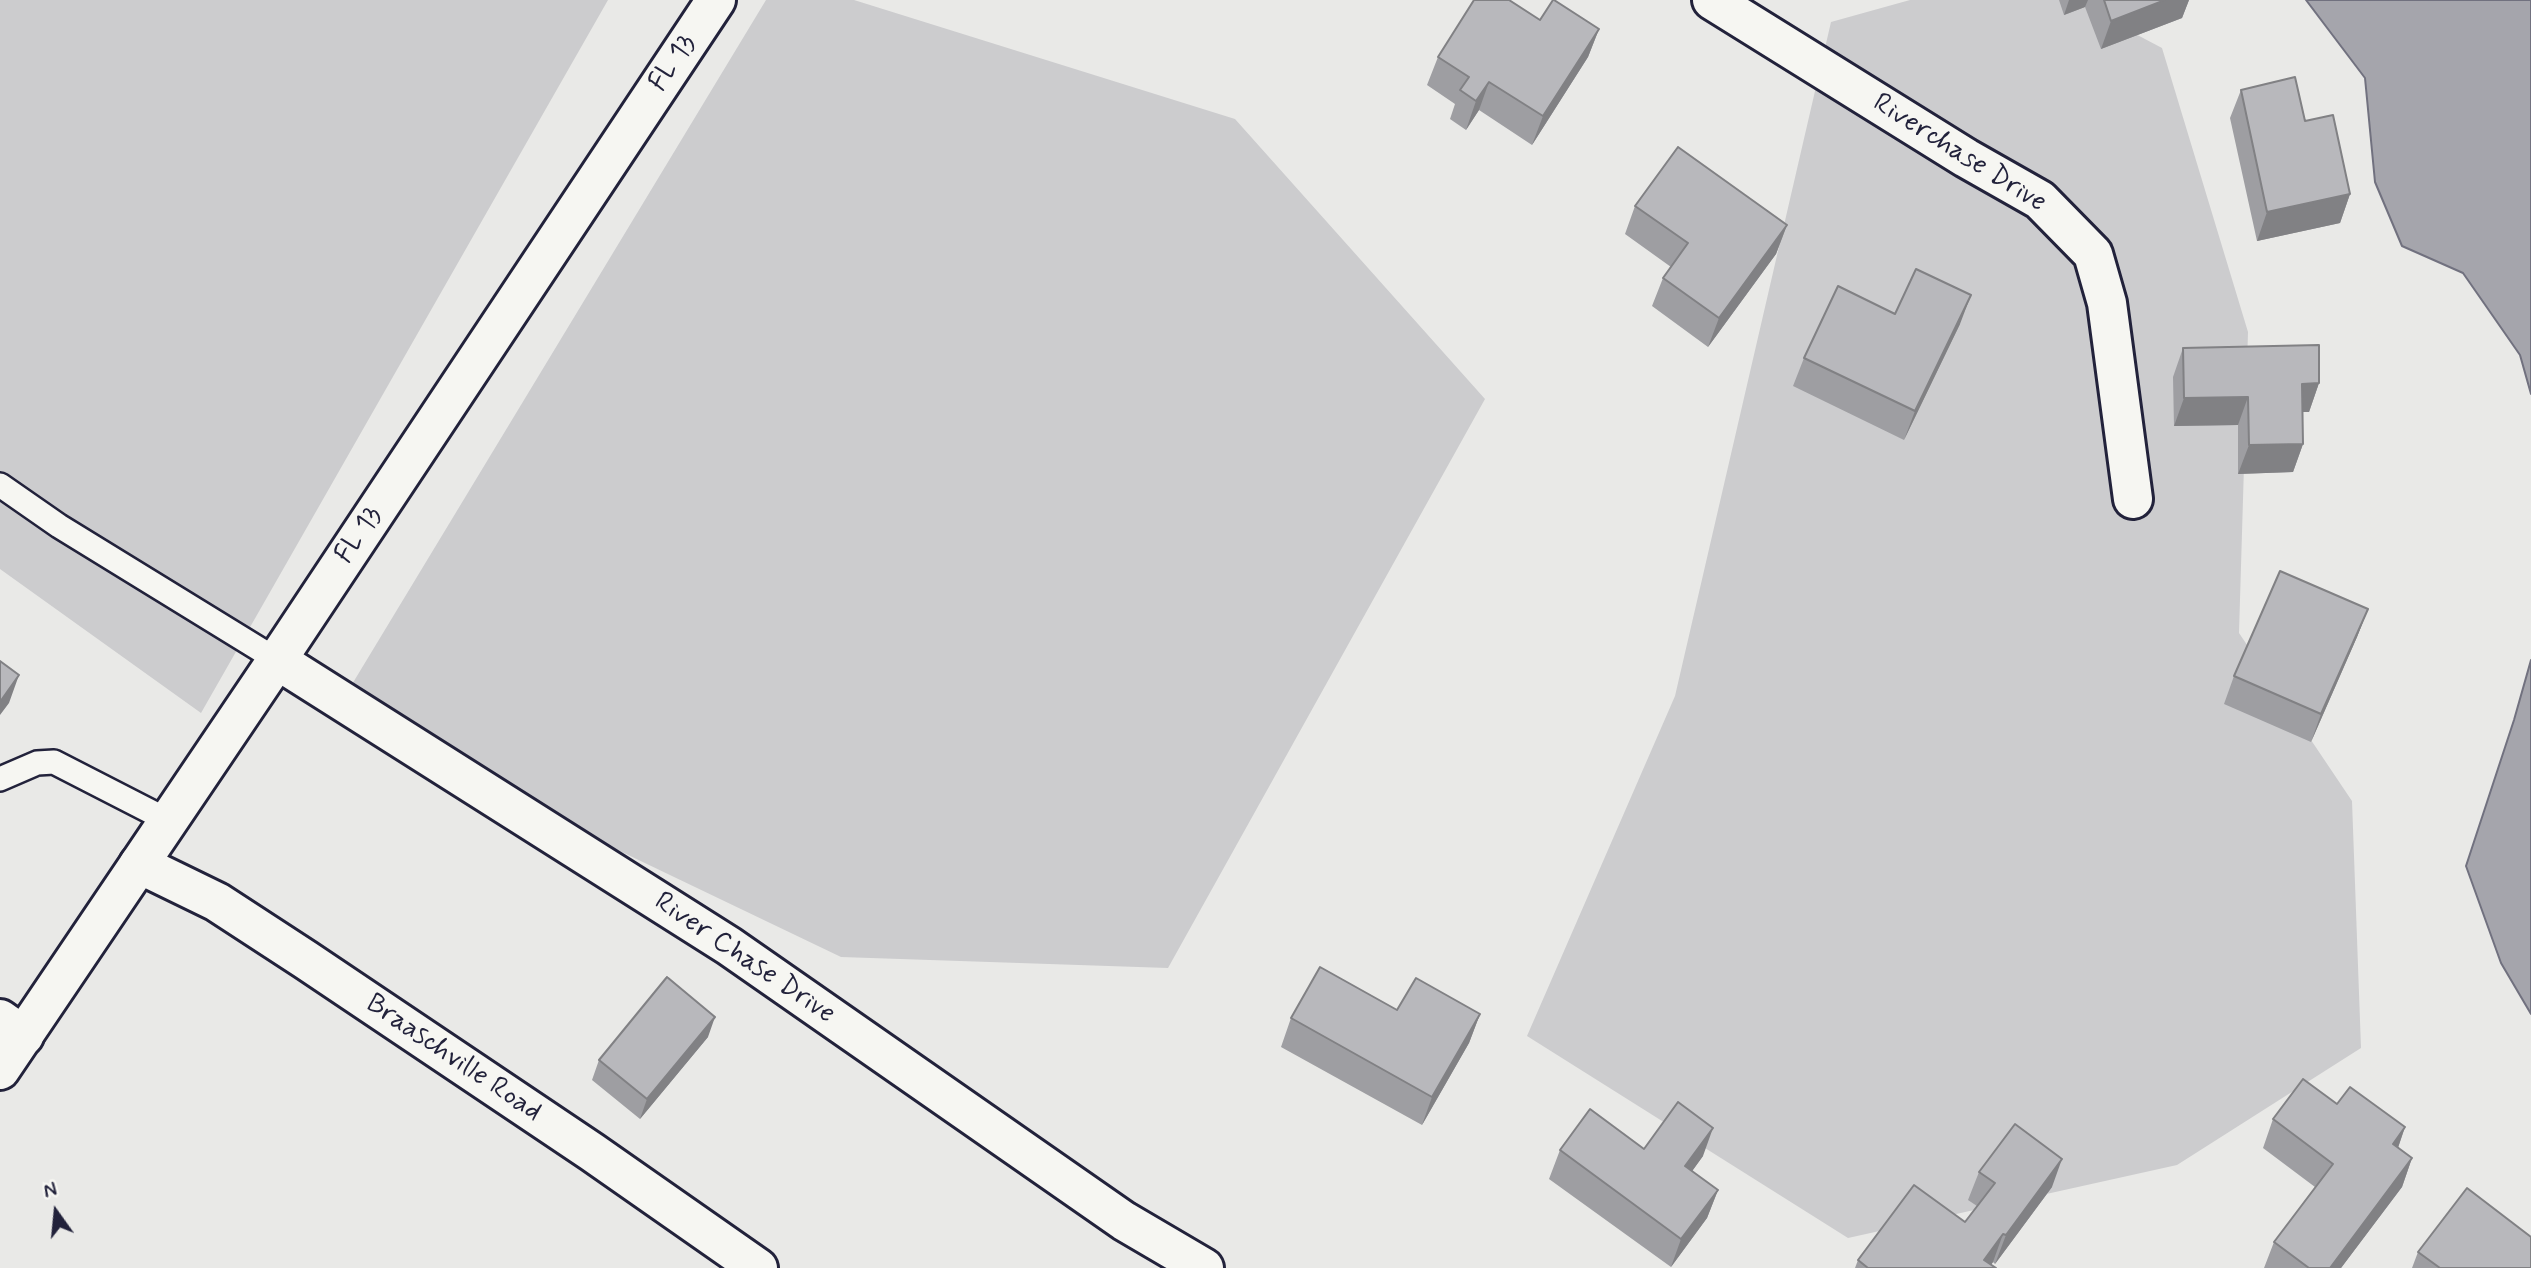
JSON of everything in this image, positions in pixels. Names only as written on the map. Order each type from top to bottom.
[{"type":"street","name":"FL 13","points":[[0,1070],[12,1028],[169,821],[716,0]]},
{"type":"street","name":"Riverchase Drive","points":[[1712,0],[1966,158],[2040,200],[2093,254],[2107,303],[2133,499]]},
{"type":"street","name":"River Chase Drive","points":[[277,660],[729,946],[1125,1221],[1204,1268]]},
{"type":"street","name":"Braaschville Road","points":[[139,864],[217,902],[592,1152],[758,1268]]},
{"type":"lane","points":[[0,485],[59,526],[277,660]]},
{"type":"lane","points":[[0,779],[37,763],[54,762],[169,821]]},
{"type":"shaded area","points":[[0,0],[608,0],[201,713],[0,569]]},
{"type":"shaded area","points":[[766,0],[854,0],[1235,119],[1485,399],[1168,968],[841,957],[334,714]]},
{"type":"shaded area","points":[[1910,0],[2071,0],[2162,48],[2248,332],[2239,633],[2352,801],[2361,1048],[2177,1165],[1848,1238],[1527,1036],[1675,696],[1831,22]]},
{"type":"shaded area","points":[[2306,0],[2531,0],[2531,394],[2520,355],[2463,273],[2402,246],[2375,182],[2365,78]]},
{"type":"shaded area","points":[[2531,660],[2531,1014],[2501,963],[2466,866]]},
{"type":"building","points":[[1474,0],[1509,0],[1540,20],[1554,0],[1599,29],[1543,116],[1489,82],[1476,101],[1460,90],[1469,77],[1438,57]]},
{"type":"building","points":[[2104,0],[2165,0],[2111,21]]},
{"type":"building","points":[[2295,77],[2305,121],[2333,115],[2350,194],[2267,212],[2241,90]]},
{"type":"building","points":[[1678,147],[1787,225],[1719,318],[1663,278],[1688,243],[1635,206]]},
{"type":"building","points":[[1916,269],[1971,295],[1915,411],[1804,358],[1838,286],[1895,314]]},
{"type":"building","points":[[2319,345],[2319,383],[2302,384],[2303,444],[2249,445],[2248,397],[2184,398],[2183,348]]},
{"type":"building","points":[[2280,571],[2368,609],[2321,714],[2234,676]]},
{"type":"building","points":[[0,661],[19,675],[0,702]]},
{"type":"building","points":[[1320,967],[1397,1010],[1416,978],[1480,1014],[1432,1097],[1291,1018]]},
{"type":"building","points":[[667,977],[715,1017],[647,1099],[599,1060]]},
{"type":"building","points":[[2303,1079],[2337,1104],[2350,1087],[2405,1127],[2393,1144],[2412,1158],[2330,1268],[2309,1268],[2274,1242],[2333,1164],[2273,1119]]},
{"type":"building","points":[[1678,1102],[1713,1128],[1685,1166],[1718,1190],[1681,1239],[1560,1150],[1590,1109],[1644,1149]]},
{"type":"building","points":[[2015,1124],[2062,1159],[2006,1235],[2003,1234],[1984,1260],[1996,1268],[1868,1268],[1858,1260],[1914,1185],[1965,1222],[1995,1183],[1979,1172]]},
{"type":"building","points":[[2467,1188],[2531,1237],[2531,1268],[2440,1268],[2418,1252]]}]
